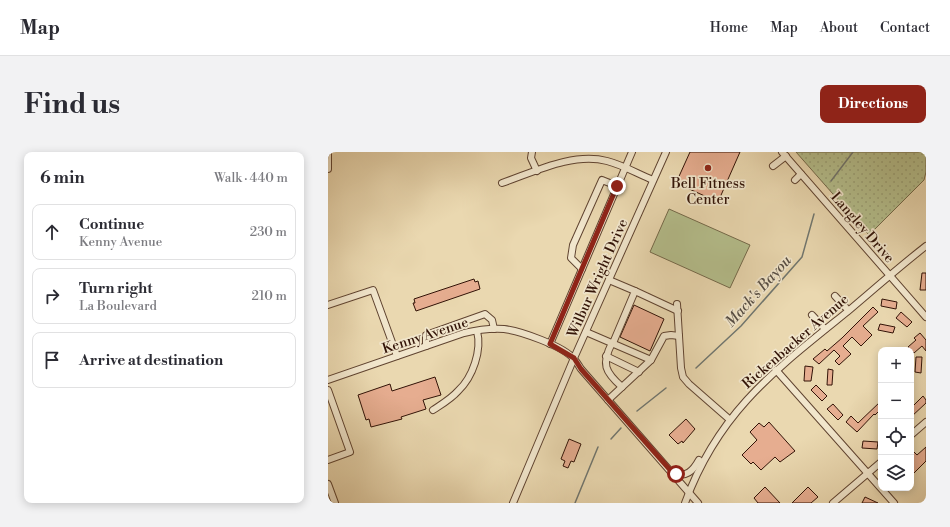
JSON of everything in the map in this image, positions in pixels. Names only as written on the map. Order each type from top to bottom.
[{"type":"street","points":[[328,152],[328,169]]},
{"type":"street","points":[[532,152],[531,158],[537,171]]},
{"type":"street","points":[[586,152],[589,159]]},
{"type":"street","points":[[550,344],[632,152]]},
{"type":"street","name":"Wilbur Wright Drive","points":[[513,503],[574,358],[666,152]]},
{"type":"street","points":[[773,166],[784,154]]},
{"type":"street","name":"Langley Drive","points":[[784,154],[926,317]]},
{"type":"street","points":[[502,183],[573,160],[589,159],[608,161],[653,180]]},
{"type":"street","points":[[795,180],[802,174]]},
{"type":"street","points":[[582,269],[572,258],[573,245],[602,180],[617,186]]},
{"type":"street","name":"Rickenbacker Avenue","points":[[684,503],[708,451],[730,419],[752,392],[776,370],[926,246]]},
{"type":"street","points":[[609,280],[678,311]]},
{"type":"street","points":[[328,305],[373,290],[397,356]]},
{"type":"street","points":[[622,387],[611,377],[608,371],[606,356],[635,291]]},
{"type":"street","points":[[835,296],[848,310]]},
{"type":"street","points":[[678,304],[681,368],[685,379],[730,419]]},
{"type":"street","points":[[426,346],[426,334],[485,314],[492,320],[494,329]]},
{"type":"street","points":[[812,315],[825,329]]},
{"type":"street","name":"Kenny Avenue","points":[[328,380],[477,330],[494,329],[520,332],[550,344],[574,358],[608,400],[698,503]]},
{"type":"street","points":[[433,410],[459,391],[465,382],[479,349],[480,342],[477,330]]},
{"type":"street","points":[[586,332],[652,360]]},
{"type":"street","points":[[608,400],[652,360],[664,336],[671,334],[679,336]]},
{"type":"street","points":[[606,356],[639,372]]},
{"type":"street","points":[[776,370],[894,503]]},
{"type":"street","points":[[328,390],[350,452],[328,460]]},
{"type":"street","points":[[914,433],[926,422]]},
{"type":"street","points":[[672,472],[681,475],[689,473],[695,468],[702,455],[708,451]]},
{"type":"street","points":[[833,503],[878,465]]},
{"type":"street","points":[[328,484],[329,491],[335,503]]},
{"type":"green space","points":[[796,152],[926,152],[926,172],[924,180],[869,235]]},
{"type":"green space","points":[[669,209],[750,245],[730,288],[650,252]]},
{"type":"building","name":"Bell Fitness Center","points":[[690,152],[740,152],[718,202],[676,183]]},
{"type":"building","points":[[922,273],[926,273],[926,290],[920,290]]},
{"type":"building","points":[[474,279],[475,282],[478,281],[480,289],[416,311],[413,303],[415,303],[414,299]]},
{"type":"building","points":[[882,299],[897,302],[896,309],[881,306]]},
{"type":"building","points":[[634,305],[664,319],[650,351],[620,337]]},
{"type":"building","points":[[873,307],[878,312],[863,326],[872,335],[861,346],[852,337],[843,346],[851,354],[839,365],[835,361],[840,356],[834,350],[819,364],[813,359],[825,349],[827,351],[842,338]]},
{"type":"building","points":[[901,312],[912,322],[907,327],[896,318]]},
{"type":"building","points":[[880,324],[895,327],[893,333],[878,330]]},
{"type":"building","points":[[920,333],[926,340],[926,351],[922,346],[914,353],[914,347],[908,347],[916,340],[914,338]]},
{"type":"building","points":[[916,357],[922,357],[921,373],[915,372]]},
{"type":"building","points":[[805,366],[813,367],[811,381],[804,381]]},
{"type":"building","points":[[828,369],[833,370],[832,385],[827,385]]},
{"type":"building","points":[[435,377],[441,395],[423,400],[426,409],[401,417],[402,419],[371,427],[369,419],[366,420],[358,395],[390,384],[392,391]]},
{"type":"building","points":[[816,385],[827,396],[822,401],[811,390]]},
{"type":"building","points":[[923,396],[926,400],[926,403],[914,414],[914,405]]},
{"type":"building","points":[[833,404],[843,415],[838,420],[827,409]]},
{"type":"building","points":[[878,404],[878,412],[875,415],[874,414],[857,432],[846,422],[851,416],[858,423]]},
{"type":"building","points":[[686,419],[695,429],[683,443],[682,441],[678,444],[669,435]]},
{"type":"building","points":[[769,422],[795,451],[780,462],[775,457],[761,470],[753,462],[751,464],[742,455],[757,440],[750,432],[759,423],[764,427]]},
{"type":"building","points":[[569,439],[581,444],[574,462],[571,461],[568,468],[563,466],[565,461],[561,459]]},
{"type":"building","points":[[863,441],[878,442],[877,449],[862,448]]},
{"type":"building","points":[[926,447],[926,461],[914,473],[914,452],[917,455]]},
{"type":"building","points":[[765,487],[780,503],[758,503],[754,498]]},
{"type":"building","points":[[808,487],[818,497],[811,503],[792,503]]},
{"type":"building","points":[[865,497],[878,503],[862,503]]},
{"type":"waterway","name":"Mack's Bayou","points":[[831,181],[853,152]]},
{"type":"waterway","name":"Mack's Bayou","points":[[696,368],[741,326],[802,257],[814,214]]},
{"type":"waterway","name":"Mack's Bayou","points":[[637,411],[666,388]]},
{"type":"waterway","name":"Mack's Bayou","points":[[611,439],[621,428]]},
{"type":"waterway","name":"Mack's Bayou","points":[[575,503],[598,447]]},
{"type":"place","name":"Bell Fitness Center","points":[[708,168]]},
{"type":"route","points":[[617,186],[550,344],[574,358],[581,369],[608,400],[672,472],[676,474]]}]
